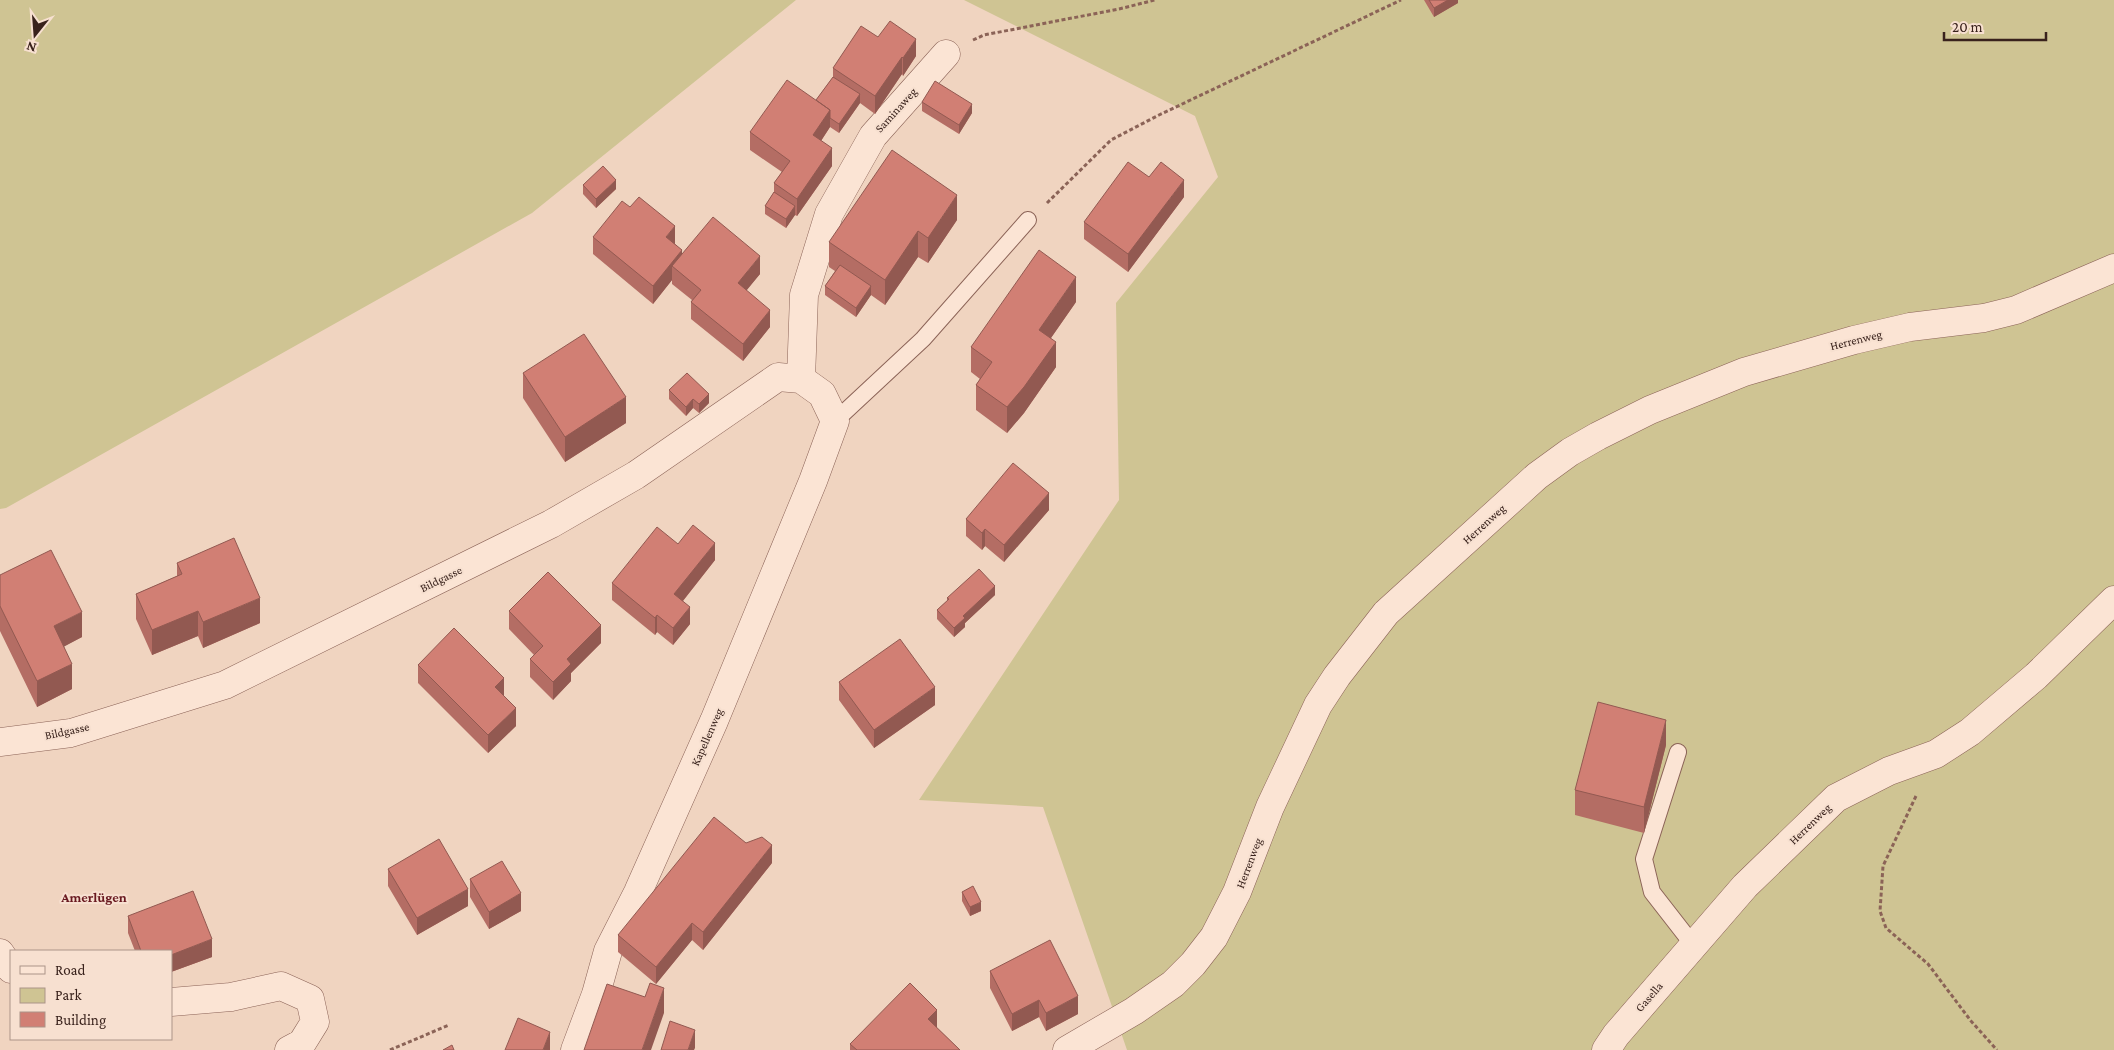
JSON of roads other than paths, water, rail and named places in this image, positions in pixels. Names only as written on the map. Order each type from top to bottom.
[{"type":"street","name":"Saminaweg","points":[[801,379],[804,295],[829,214],[873,136],[946,54]]},
{"type":"street","name":"Herrenweg","points":[[1067,1050],[1173,984],[1193,964],[1214,937],[1237,892],[1270,807],[1318,704],[1337,676],[1386,613],[1538,476],[1570,452],[1650,410],[1744,372],[1854,340],[1910,327],[1984,318],[2016,310],[2114,268]]},
{"type":"street","name":"Bildgasse","points":[[0,742],[71,732],[225,686],[552,524],[636,475],[778,377],[801,379]]},
{"type":"street","points":[[801,379],[822,394],[835,421]]},
{"type":"street","name":"Kapellenweg","points":[[575,1050],[596,994],[608,951],[638,892],[714,721],[814,481],[835,421]]},
{"type":"street","name":"Herrenweg","points":[[1694,946],[1745,886],[1836,798],[1889,771],[1936,754],[1970,732],[2036,676],[2114,600]]},
{"type":"street","name":"Gasella","points":[[1606,1050],[1616,1035],[1694,946]]},
{"type":"street","points":[[0,953],[10,968]]},
{"type":"street","points":[[172,1002],[231,997],[281,986],[310,999],[315,1022],[302,1043],[289,1050]]},
{"type":"lane","points":[[835,421],[922,340],[1028,220]]},
{"type":"lane","points":[[1678,752],[1644,859],[1652,892],[1694,946]]},
{"type":"district","name":"Amerlügen","points":[[94,897]]}]
